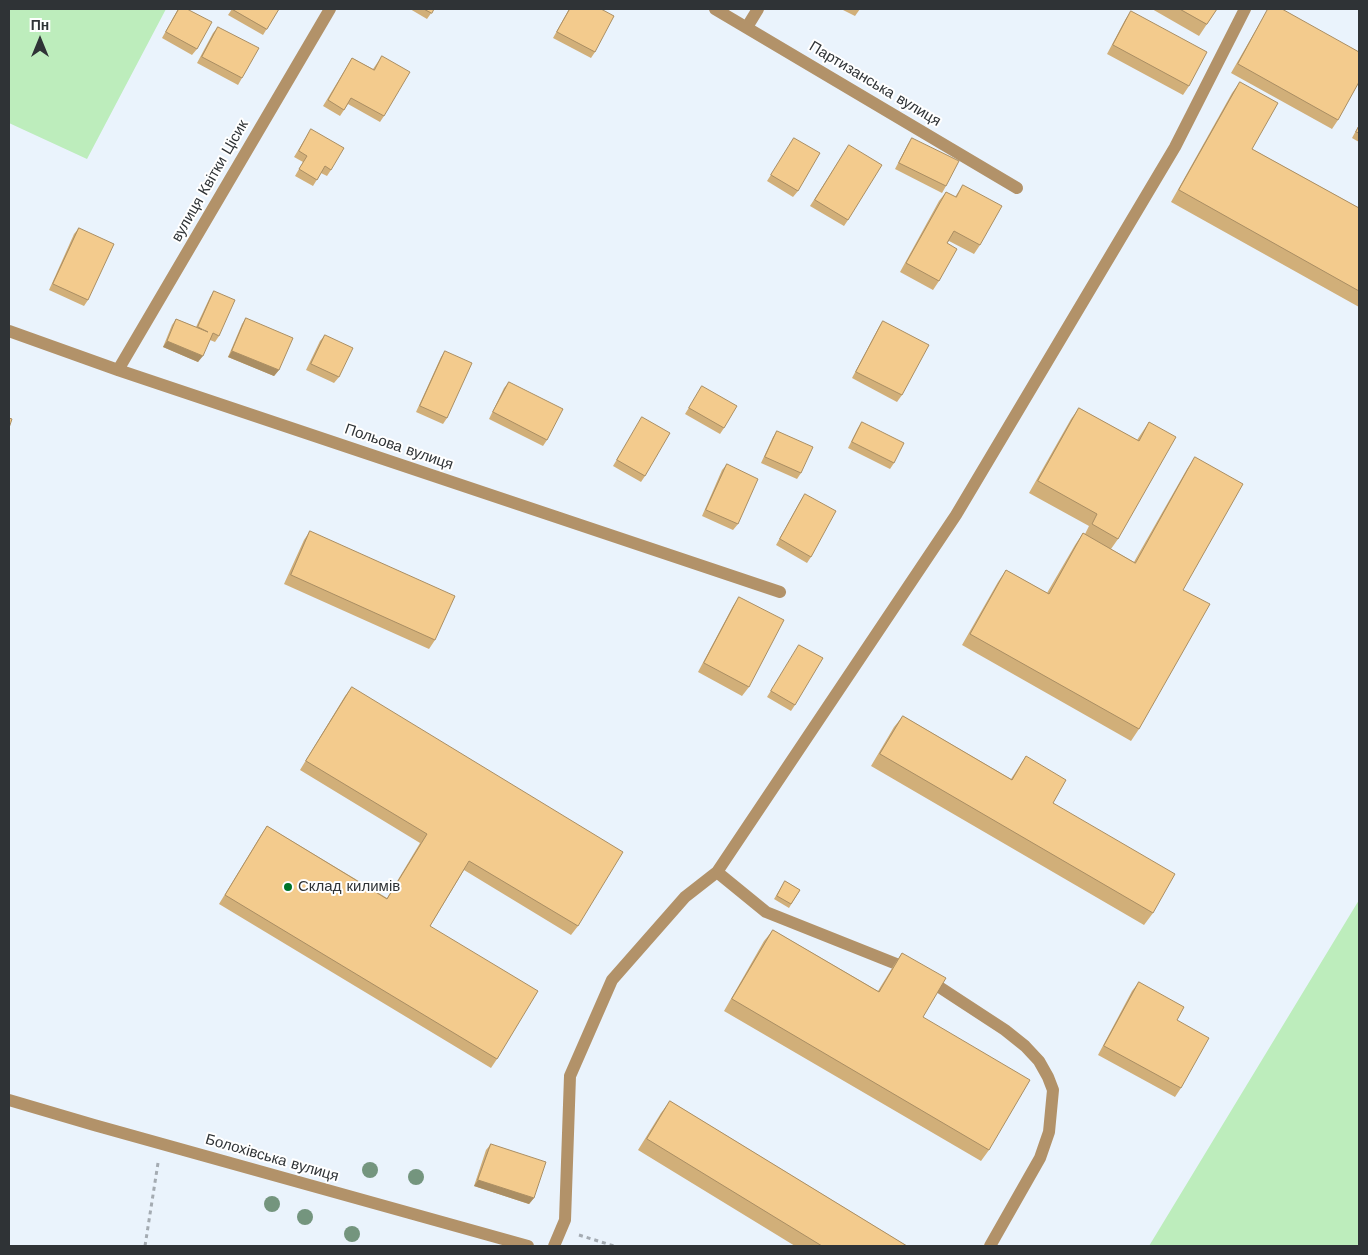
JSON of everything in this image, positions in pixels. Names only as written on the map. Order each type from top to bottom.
[{"type":"street","name":"вулиця Квітки Цісик","points":[[118,370],[330,9]]},
{"type":"street","name":"Партизанська вулиця","points":[[715,9],[1017,188]]},
{"type":"street","points":[[747,27],[758,9]]},
{"type":"street","points":[[554,1246],[565,1220],[570,1076],[612,980],[686,898],[717,872],[956,515],[1175,147],[1245,9]]},
{"type":"street","name":"Польова вулиця","points":[[9,331],[118,370],[780,592]]},
{"type":"street","points":[[717,872],[766,912],[916,972],[1005,1030],[1025,1046],[1039,1061],[1053,1090],[1049,1132],[1040,1158],[990,1246]]},
{"type":"street","name":"Болохівська вулиця","points":[[9,1100],[528,1246]]},
{"type":"path","points":[[145,1246],[161,1144]]},
{"type":"green space","points":[[9,9],[166,9],[87,159],[9,123]]},
{"type":"green space","points":[[1359,900],[1359,1246],[1149,1246]]},
{"type":"building","points":[[179,9],[187,9],[212,22],[197,49],[166,32]]},
{"type":"building","points":[[232,9],[279,9],[267,29]]},
{"type":"building","points":[[424,9],[434,9],[432,13]]},
{"type":"building","points":[[570,9],[601,9],[614,16],[595,52],[557,32]]},
{"type":"building","points":[[1180,9],[1217,9],[1207,24]]},
{"type":"building","points":[[1268,9],[1282,9],[1359,52],[1359,82],[1338,120],[1238,64]]},
{"type":"building","points":[[1131,11],[1207,52],[1189,86],[1113,45]]},
{"type":"building","points":[[218,27],[259,48],[242,78],[202,57]]},
{"type":"building","points":[[382,56],[410,72],[384,116],[351,98],[344,110],[328,100],[352,58],[374,70]]},
{"type":"building","points":[[1240,82],[1278,103],[1252,149],[1359,208],[1359,291],[1179,190]]},
{"type":"building","points":[[311,129],[344,148],[331,170],[325,166],[317,180],[299,169],[307,156],[299,151]]},
{"type":"building","points":[[794,138],[820,153],[798,191],[771,175]]},
{"type":"building","points":[[912,138],[959,161],[946,186],[899,163]]},
{"type":"building","points":[[849,145],[882,165],[848,220],[815,200]]},
{"type":"building","points":[[963,185],[1002,206],[980,245],[954,231],[947,243],[957,249],[939,281],[906,263],[946,192],[956,197]]},
{"type":"building","points":[[79,228],[114,244],[88,300],[53,284]]},
{"type":"building","points":[[214,291],[235,300],[219,336],[213,333],[203,356],[167,341],[176,319],[208,332],[198,327]]},
{"type":"building","points":[[246,318],[293,338],[279,370],[232,351]]},
{"type":"building","points":[[883,321],[929,345],[902,395],[856,372]]},
{"type":"building","points":[[325,335],[353,348],[339,377],[311,364]]},
{"type":"building","points":[[445,351],[472,363],[447,418],[420,406]]},
{"type":"building","points":[[509,382],[563,409],[547,440],[493,412]]},
{"type":"building","points":[[702,386],[737,406],[724,428],[689,408]]},
{"type":"building","points":[[1079,408],[1139,441],[1149,422],[1176,437],[1118,539],[1092,524],[1097,514],[1038,481]]},
{"type":"building","points":[[642,417],[670,433],[645,476],[617,460]]},
{"type":"building","points":[[862,422],[904,443],[894,463],[852,442]]},
{"type":"building","points":[[777,431],[813,447],[801,473],[765,457]]},
{"type":"building","points":[[1195,457],[1243,484],[1183,590],[1210,604],[1139,729],[970,634],[1006,570],[1049,594],[1083,533],[1135,563]]},
{"type":"building","points":[[727,464],[758,479],[738,524],[706,510]]},
{"type":"building","points":[[805,494],[836,511],[811,557],[780,539]]},
{"type":"building","points":[[310,531],[455,596],[435,640],[291,575]]},
{"type":"building","points":[[739,597],[784,620],[749,687],[704,663]]},
{"type":"building","points":[[799,645],[823,658],[795,705],[771,691]]},
{"type":"building","name":"Склад килимів","points":[[352,687],[623,852],[578,926],[469,861],[430,926],[538,991],[497,1059],[225,895],[267,826],[387,899],[427,834],[306,761]]},
{"type":"building","points":[[903,716],[1012,780],[1026,756],[1066,780],[1053,803],[1175,874],[1153,913],[880,754]]},
{"type":"building","points":[[785,881],[800,890],[791,904],[777,896]]},
{"type":"building","points":[[773,930],[879,992],[902,953],[946,978],[923,1017],[1030,1080],[989,1150],[732,999]]},
{"type":"building","points":[[1139,982],[1184,1007],[1177,1020],[1209,1038],[1181,1088],[1104,1046]]},
{"type":"building","points":[[670,1101],[907,1246],[822,1246],[647,1139]]},
{"type":"building","points":[[491,1144],[546,1162],[534,1198],[478,1180]]},
{"type":"place","name":"Склад килимів","points":[[288,887]]}]
